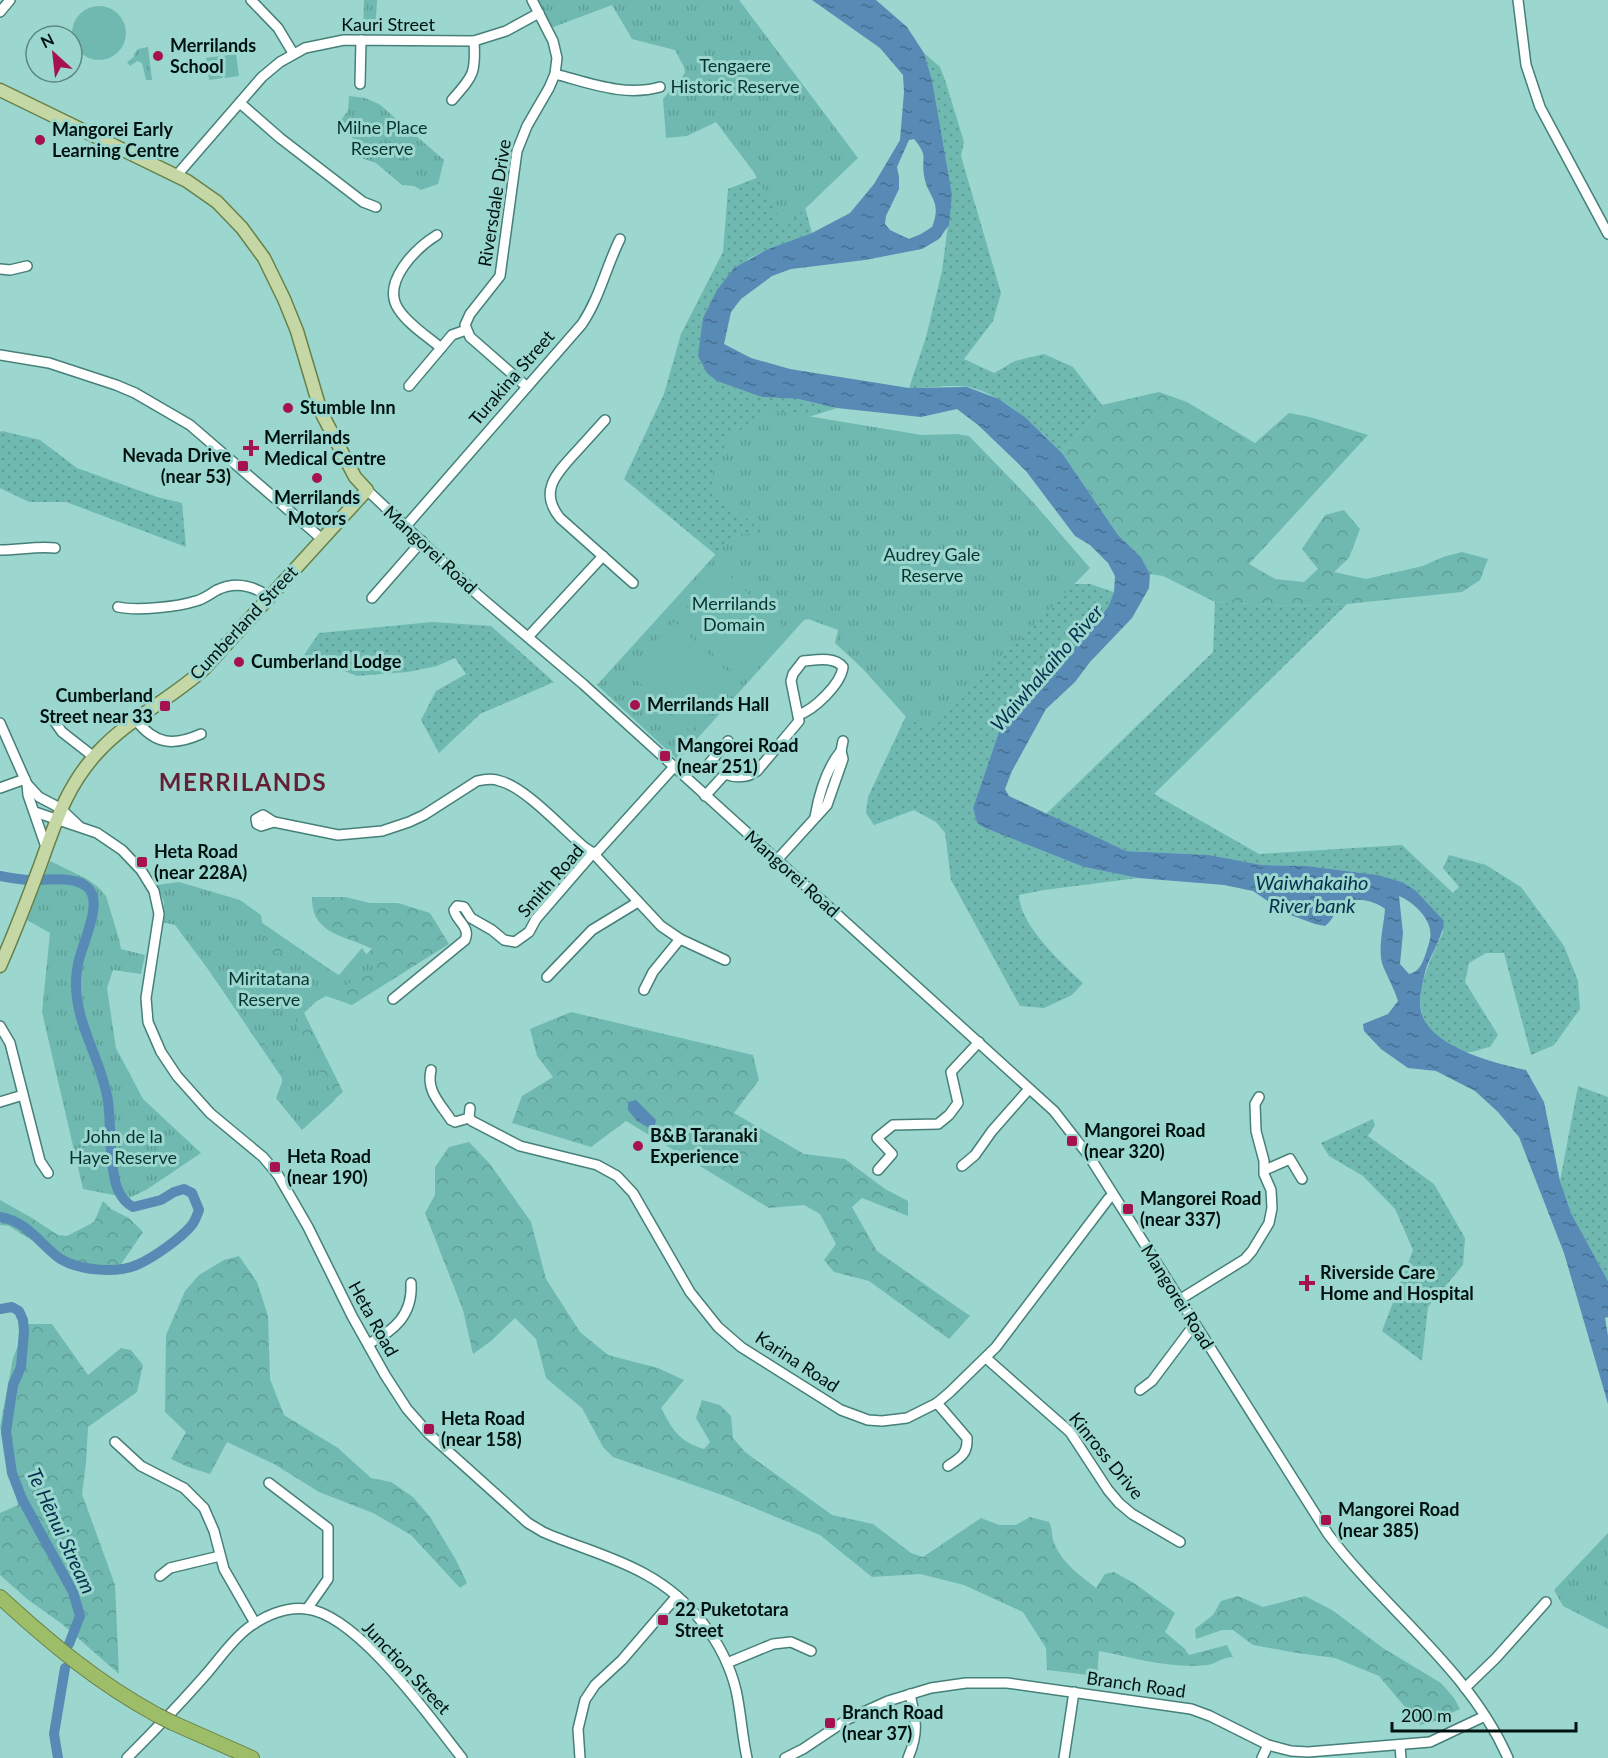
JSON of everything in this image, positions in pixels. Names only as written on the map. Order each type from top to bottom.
[{"type":"highway","points":[[0,1597],[78,1665],[124,1696],[173,1723],[252,1758]]},
{"type":"main road","name":"Mangorei Road","points":[[0,90],[177,175],[198,187],[217,202],[242,228],[264,258],[293,320],[321,412],[356,477],[367,490]]},
{"type":"main road","name":"Cumberland Street","points":[[2,957],[30,894],[58,814],[72,785],[109,740],[176,693],[204,669],[367,490]]},
{"type":"street","points":[[251,0],[278,28],[293,53]]},
{"type":"street","name":"Riversdale Drive","points":[[466,330],[465,325],[470,314],[500,276],[517,151],[527,126],[555,74],[556,50],[532,0]]},
{"type":"street","points":[[1518,0],[1526,65],[1540,107],[1608,234]]},
{"type":"street","name":"Kauri Street","points":[[177,175],[270,69],[293,53],[344,40],[474,41],[496,35],[539,13]]},
{"type":"street","points":[[360,84],[361,40]]},
{"type":"street","points":[[452,100],[473,74],[474,41]]},
{"type":"street","points":[[555,74],[621,91],[640,92],[660,87]]},
{"type":"street","points":[[240,103],[280,138],[363,202],[376,207]]},
{"type":"street","points":[[437,235],[421,245],[399,274],[393,290],[399,310],[441,348]]},
{"type":"street","name":"Turakina Street","points":[[406,526],[589,314],[620,239]]},
{"type":"street","points":[[0,268],[10,270],[27,266]]},
{"type":"street","points":[[409,386],[452,335],[466,330],[476,343],[527,387]]},
{"type":"street","points":[[0,355],[57,365],[135,393],[190,425],[322,539]]},
{"type":"street","points":[[605,420],[554,478],[550,497],[560,518],[633,583]]},
{"type":"street","name":"Mangorei Road","points":[[367,490],[478,595],[583,684],[1054,1111],[1077,1139],[1328,1534],[1363,1578],[1439,1657],[1465,1688],[1485,1716],[1508,1758]]},
{"type":"street","points":[[372,598],[422,542]]},
{"type":"street","points":[[0,550],[40,546],[55,548]]},
{"type":"street","points":[[528,637],[603,556]]},
{"type":"street","points":[[118,607],[132,610],[191,603],[227,586],[252,587],[270,597]]},
{"type":"street","points":[[714,758],[725,774],[732,777],[751,776],[799,721],[790,681],[792,674],[803,661],[835,660],[841,664],[842,676],[808,711],[798,715]]},
{"type":"street","points":[[50,715],[62,732],[94,757]]},
{"type":"street","points":[[136,720],[150,735],[162,740],[180,741],[201,734]]},
{"type":"street","points":[[0,723],[26,781],[39,797],[58,814]]},
{"type":"street","points":[[707,766],[728,741]]},
{"type":"street","points":[[777,860],[815,817],[825,777],[841,751],[843,741]]},
{"type":"street","name":"Smith Road","points":[[393,999],[465,940],[467,934],[465,928],[454,914],[457,906],[464,907],[471,918],[504,940],[515,942],[529,932],[536,919],[593,852],[598,851],[673,768]]},
{"type":"street","points":[[705,796],[725,774]]},
{"type":"street","points":[[274,822],[338,835],[382,831],[424,815],[471,784],[493,779],[517,789],[584,848],[593,852],[661,926],[680,939],[725,960]]},
{"type":"street","points":[[0,788],[26,781]]},
{"type":"street","points":[[26,781],[28,795],[46,847]]},
{"type":"street","points":[[35,812],[58,814]]},
{"type":"street","name":"Heta Road","points":[[58,814],[71,826],[79,826],[110,840],[141,870],[154,891],[159,914],[146,998],[148,1022],[161,1052],[177,1076],[210,1113],[263,1157],[278,1175],[397,1394],[419,1423],[528,1523],[543,1532],[646,1574],[690,1607],[711,1633],[727,1664],[736,1690],[747,1758]]},
{"type":"street","points":[[547,977],[592,930],[638,902]]},
{"type":"street","points":[[644,990],[653,972],[680,939]]},
{"type":"street","points":[[0,1026],[10,1043],[40,1161],[48,1173]]},
{"type":"street","points":[[878,1170],[892,1154],[877,1138],[888,1127],[898,1124],[938,1124],[949,1116],[958,1103],[951,1072],[979,1042]]},
{"type":"street","name":"Karina Road","points":[[432,1070],[428,1082],[431,1090],[451,1120],[455,1122],[469,1118],[520,1146],[590,1163],[617,1176],[633,1193],[690,1292],[718,1327],[741,1347],[841,1410],[868,1420],[907,1418],[938,1403],[986,1358],[1113,1195]]},
{"type":"street","points":[[962,1166],[975,1155],[992,1131],[1029,1089]]},
{"type":"street","points":[[0,1102],[23,1095]]},
{"type":"street","points":[[1179,1300],[1235,1266],[1252,1251],[1271,1215],[1272,1199],[1256,1131],[1255,1104],[1259,1097]]},
{"type":"street","points":[[469,1118],[470,1108]]},
{"type":"street","points":[[1264,1166],[1290,1159],[1302,1179]]},
{"type":"street","points":[[368,1344],[390,1332],[399,1324],[409,1303],[411,1283]]},
{"type":"street","points":[[1140,1390],[1152,1381],[1191,1329],[1195,1327]]},
{"type":"street","name":"Kinross Drive","points":[[986,1358],[1070,1432],[1119,1503],[1132,1514],[1180,1542]]},
{"type":"street","points":[[938,1403],[966,1438],[966,1452],[948,1466]]},
{"type":"street","points":[[115,1442],[141,1466],[184,1488],[196,1497],[210,1519],[220,1556],[230,1580],[255,1623]]},
{"type":"street","points":[[127,1758],[173,1712],[230,1645],[255,1623],[286,1610],[307,1609],[328,1579],[328,1528],[269,1484]]},
{"type":"street","points":[[160,1576],[170,1568],[220,1556]]},
{"type":"street","points":[[580,1758],[578,1729],[585,1700],[595,1685],[622,1660],[677,1596]]},
{"type":"street","points":[[1465,1688],[1496,1658],[1546,1602]]},
{"type":"street","name":"Junction Street","points":[[307,1609],[330,1618],[377,1656],[432,1719],[462,1758]]},
{"type":"street","points":[[727,1664],[774,1644],[791,1642],[811,1651]]},
{"type":"street","name":"Branch Road","points":[[785,1758],[803,1749],[848,1719],[888,1701],[910,1694],[966,1683],[1007,1683],[1200,1712],[1268,1745],[1291,1751],[1330,1754],[1430,1742],[1485,1716]]},
{"type":"street","points":[[1064,1758],[1074,1692]]},
{"type":"street","points":[[908,1758],[915,1742],[917,1724],[910,1694]]},
{"type":"street","points":[[1262,1758],[1268,1745]]},
{"type":"street","points":[[1400,1746],[1401,1758]]},
{"type":"green space","points":[[364,0],[377,0],[375,34],[363,34]]},
{"type":"green space","name":"Tengaere Historic Reserve","points":[[535,0],[739,0],[858,158],[785,228],[753,171],[716,122],[687,136],[666,138],[663,99],[685,73],[675,50],[632,39],[612,5],[551,28]]},
{"type":"green space","points":[[94,6],[104,6],[114,10],[122,18],[126,28],[126,38],[122,48],[114,56],[104,60],[94,60],[84,56],[84,24],[74,24],[84,10]]},
{"type":"green space","points":[[148,47],[152,80],[146,80],[142,63],[137,61],[130,66],[127,62],[134,57],[138,49]]},
{"type":"green space","points":[[924,53],[940,67],[946,83],[964,142],[961,156],[1001,293],[993,321],[964,359],[994,373],[1015,361],[1044,354],[1073,367],[1102,405],[1062,453],[1020,414],[983,392],[963,386],[909,388],[926,337],[942,271],[952,194],[932,80]]},
{"type":"green space","points":[[236,54],[239,76],[225,78],[222,56]]},
{"type":"green space","points":[[220,56],[223,78],[209,80],[206,58]]},
{"type":"green space","name":"Milne Place Reserve","points":[[349,96],[365,98],[379,104],[444,160],[438,184],[421,190],[414,186],[402,185],[376,163],[356,156],[354,139],[336,126],[348,111]]},
{"type":"green space","points":[[785,133],[812,233],[748,259],[703,318],[762,397],[798,399],[837,408],[758,433],[1074,584],[1090,584],[1114,592],[1109,605],[1096,624],[1032,694],[1003,720],[973,808],[977,823],[985,828],[1084,867],[1138,878],[1019,895],[1026,918],[1034,931],[1083,983],[1072,995],[1044,1008],[1020,1006],[951,880],[945,833],[936,822],[914,810],[874,825],[866,813],[868,797],[920,686],[861,623],[722,560],[624,479],[664,394],[681,334],[723,252],[728,189],[764,175]]},
{"type":"green space","points":[[1159,392],[1187,402],[1255,443],[1289,413],[1368,435],[1249,564],[1275,579],[1304,582],[1318,569],[1302,549],[1325,515],[1344,510],[1360,529],[1349,558],[1334,572],[1366,579],[1423,566],[1462,552],[1488,559],[1480,580],[1462,592],[1347,604],[1288,606],[1215,602],[1163,576],[1150,574],[1141,557],[1118,535],[1062,453],[1102,405]]},
{"type":"green space","name":"Audrey Gale Reserve","points":[[771,410],[922,435],[969,436],[1032,501],[1090,568],[932,729],[909,720],[862,668],[835,643],[838,630],[808,619],[804,620],[678,760],[597,685],[735,533],[766,535],[713,490],[713,472],[730,437]]},
{"type":"green space","points":[[0,432],[40,440],[77,468],[157,497],[182,503],[186,547],[66,502],[29,502],[0,488]]},
{"type":"green space","name":"Merrilands Domain","points":[[723,570],[787,630],[741,679],[676,619]]},
{"type":"green space","points":[[1215,602],[1288,606],[1347,604],[1154,794],[1259,854],[1402,845],[1453,893],[1459,887],[1443,868],[1449,855],[1486,865],[1521,887],[1564,946],[1578,981],[1580,1009],[1554,1045],[1531,1055],[1504,953],[1486,953],[1469,963],[1465,982],[1498,1035],[1490,1047],[1466,1052],[1432,1031],[1424,1018],[1421,990],[1430,960],[1443,932],[1402,882],[1378,875],[1307,866],[1262,865],[1209,855],[1126,851],[1046,814],[1213,652]]},
{"type":"green space","points":[[432,622],[491,626],[554,682],[480,714],[439,753],[421,720],[436,691],[466,674],[455,658],[437,666],[408,672],[357,676],[304,655],[319,633]]},
{"type":"green space","points":[[674,622],[738,682],[691,732],[627,671]]},
{"type":"green space","name":"John de la Haye Reserve","points":[[50,861],[98,887],[106,896],[121,949],[145,955],[141,974],[113,970],[107,988],[116,1048],[143,1099],[201,1153],[146,1190],[129,1198],[83,1189],[42,1012],[50,933],[27,920]]},
{"type":"green space","name":"Miritatana Reserve","points":[[179,882],[240,900],[261,915],[265,939],[275,954],[297,951],[339,975],[362,948],[376,969],[315,1002],[294,1020],[335,1100],[302,1130],[276,1098],[284,1077],[271,1053],[175,925],[162,922],[164,902],[157,885]]},
{"type":"green space","points":[[312,897],[345,897],[370,903],[398,903],[430,913],[449,944],[352,1005],[323,995],[304,1013],[343,1092],[323,1109],[282,1099],[282,1078],[174,919],[248,913],[341,977],[372,949],[323,926],[313,910]]},
{"type":"green space","points":[[571,1012],[753,1055],[759,1080],[734,1113],[804,1154],[845,1159],[885,1189],[908,1201],[908,1216],[862,1198],[852,1207],[877,1251],[970,1316],[949,1339],[869,1281],[834,1272],[824,1260],[836,1244],[820,1214],[804,1205],[769,1208],[626,1121],[591,1147],[512,1123],[522,1096],[553,1077],[537,1056],[530,1029]]},
{"type":"green space","points":[[1578,1086],[1608,1097],[1608,1281],[1571,1213],[1560,1181]]},
{"type":"green space","points":[[1373,1119],[1375,1125],[1368,1136],[1434,1184],[1465,1238],[1463,1265],[1428,1307],[1422,1361],[1382,1331],[1413,1250],[1395,1209],[1363,1176],[1329,1156],[1321,1143]]},
{"type":"green space","points":[[469,1142],[490,1164],[531,1222],[546,1279],[580,1332],[608,1355],[658,1368],[684,1380],[661,1408],[673,1429],[682,1438],[704,1449],[710,1442],[696,1418],[702,1400],[720,1405],[731,1416],[733,1438],[745,1452],[832,1515],[873,1524],[911,1553],[923,1557],[981,1518],[999,1525],[1016,1525],[1030,1517],[1049,1522],[1058,1552],[1073,1569],[1096,1588],[1105,1574],[1114,1572],[1134,1583],[1175,1613],[1165,1632],[1189,1655],[1227,1645],[1233,1657],[1207,1665],[1193,1666],[1153,1662],[1099,1651],[1097,1676],[1047,1670],[1046,1648],[1023,1612],[964,1585],[920,1574],[872,1577],[820,1535],[725,1496],[613,1457],[603,1447],[582,1408],[546,1378],[536,1339],[515,1318],[491,1341],[473,1354],[463,1310],[425,1213],[435,1195],[435,1167],[449,1147]]},
{"type":"green space","points":[[0,1200],[58,1235],[67,1236],[94,1222],[103,1201],[111,1209],[129,1218],[143,1232],[115,1273],[101,1270],[34,1242],[9,1226],[0,1225]]},
{"type":"green space","points":[[239,1256],[257,1282],[268,1316],[270,1379],[284,1415],[338,1448],[371,1478],[391,1482],[413,1497],[430,1517],[456,1560],[467,1583],[460,1588],[411,1535],[373,1513],[319,1492],[274,1464],[227,1442],[210,1474],[171,1459],[186,1432],[165,1412],[166,1335],[185,1291],[199,1275],[224,1260]]},
{"type":"green space","points":[[27,1324],[52,1324],[88,1375],[121,1348],[131,1350],[143,1365],[137,1392],[88,1427],[82,1494],[115,1585],[119,1674],[62,1624],[27,1599],[0,1575],[0,1513],[18,1505],[0,1427],[13,1358]]},
{"type":"green space","points":[[1608,1533],[1608,1629],[1563,1606],[1554,1590]]},
{"type":"green space","points":[[1238,1596],[1263,1607],[1305,1596],[1332,1610],[1383,1648],[1441,1683],[1460,1709],[1433,1722],[1420,1725],[1379,1676],[1335,1658],[1253,1645],[1233,1630],[1222,1630],[1196,1639],[1195,1629],[1213,1615],[1221,1601]]},
{"type":"water","name":"Waiwhakaiho River bank","points":[[812,0],[876,0],[907,27],[924,53],[932,80],[952,194],[949,225],[939,239],[922,249],[865,260],[791,269],[772,276],[741,299],[731,312],[724,344],[751,358],[790,369],[909,388],[967,387],[999,399],[1025,417],[1062,453],[1118,535],[1141,557],[1150,574],[1149,588],[1132,618],[1090,662],[1075,682],[1046,709],[1012,771],[1005,789],[1009,796],[1126,851],[1209,855],[1262,865],[1307,866],[1378,875],[1402,882],[1416,891],[1444,921],[1441,934],[1427,965],[1421,989],[1420,1001],[1423,1017],[1440,1038],[1453,1046],[1499,1064],[1526,1070],[1544,1102],[1560,1181],[1571,1213],[1608,1281],[1608,1317],[1605,1318],[1608,1336],[1608,1404],[1564,1253],[1519,1137],[1498,1112],[1475,1091],[1436,1071],[1408,1068],[1381,1049],[1364,1031],[1363,1024],[1388,1014],[1398,1001],[1381,960],[1385,909],[1369,901],[1350,901],[1339,906],[1325,926],[1315,924],[1285,913],[1253,891],[1224,885],[1138,878],[1084,867],[977,823],[973,808],[1003,720],[1032,694],[1096,624],[1109,605],[1114,592],[1115,576],[1108,563],[1090,545],[1075,536],[1026,471],[978,425],[957,409],[921,417],[837,408],[798,399],[762,397],[717,381],[707,373],[698,356],[703,318],[717,290],[734,268],[768,249],[812,233],[850,213],[874,184],[900,140],[903,75],[880,48]],"holes":[[[914,139],[924,157],[923,169],[936,211],[932,227],[909,239],[890,230],[885,224],[886,216],[899,189],[897,167],[909,140]],[[1399,896],[1422,913],[1430,932],[1422,964],[1416,971],[1409,974],[1400,964],[1403,933]]]},
{"type":"water","points":[[636,1100],[656,1120],[655,1126],[651,1129],[637,1121],[628,1110],[628,1102]]},
{"type":"waterway","name":"Te Hēnui Stream","points":[[0,876],[27,880],[76,881],[89,889],[94,905],[78,964],[77,997],[84,1027],[105,1086],[109,1109],[112,1160],[117,1186],[124,1200],[133,1207],[161,1200],[184,1189],[192,1193],[199,1210],[194,1223],[174,1242],[139,1264],[110,1270],[77,1266],[67,1262],[59,1258],[26,1228],[0,1217]]},
{"type":"waterway","name":"Te Hēnui Stream","points":[[0,1309],[12,1307],[19,1311],[24,1331],[21,1367],[13,1385],[6,1432],[12,1473],[22,1499],[73,1592],[80,1616],[69,1644]]},
{"type":"waterway","name":"Te Hēnui Stream","points":[[58,1758],[54,1734],[65,1668]]},
{"type":"place","name":"Merrilands School","points":[[158,56]]},
{"type":"place","name":"Mangorei Early Learning Centre","points":[[40,140]]},
{"type":"place","name":"Stumble Inn","points":[[288,408]]},
{"type":"place","name":"Merrilands Medical Centre","points":[[251,448]]},
{"type":"place","name":"Nevada Drive (near 53)","points":[[243,466]]},
{"type":"place","name":"Merrilands Motors","points":[[317,478]]},
{"type":"place","name":"Cumberland Lodge","points":[[239,662]]},
{"type":"place","name":"Merrilands Hall","points":[[635,705]]},
{"type":"place","name":"Cumberland Street near 33","points":[[165,706]]},
{"type":"place","name":"Mangorei Road (near 251)","points":[[665,756]]},
{"type":"place","name":"Heta Road (near 228A)","points":[[142,862]]},
{"type":"place","name":"Mangorei Road (near 320)","points":[[1072,1141]]},
{"type":"place","name":"B&B Taranaki Experience","points":[[638,1146]]},
{"type":"place","name":"Heta Road (near 190)","points":[[275,1167]]},
{"type":"place","name":"Mangorei Road (near 337)","points":[[1128,1209]]},
{"type":"place","name":"Riverside Care Home and Hospital","points":[[1307,1283]]},
{"type":"place","name":"Heta Road (near 158)","points":[[429,1429]]},
{"type":"place","name":"Mangorei Road (near 385)","points":[[1326,1520]]},
{"type":"place","name":"22 Puketotara Street","points":[[663,1620]]},
{"type":"place","name":"Branch Road (near 37)","points":[[830,1723]]},
{"type":"district","name":"MERRILANDS","points":[[243,783]]},
{"type":"water label","name":"Waiwhakaiho River","points":[[1047,668]]}]
